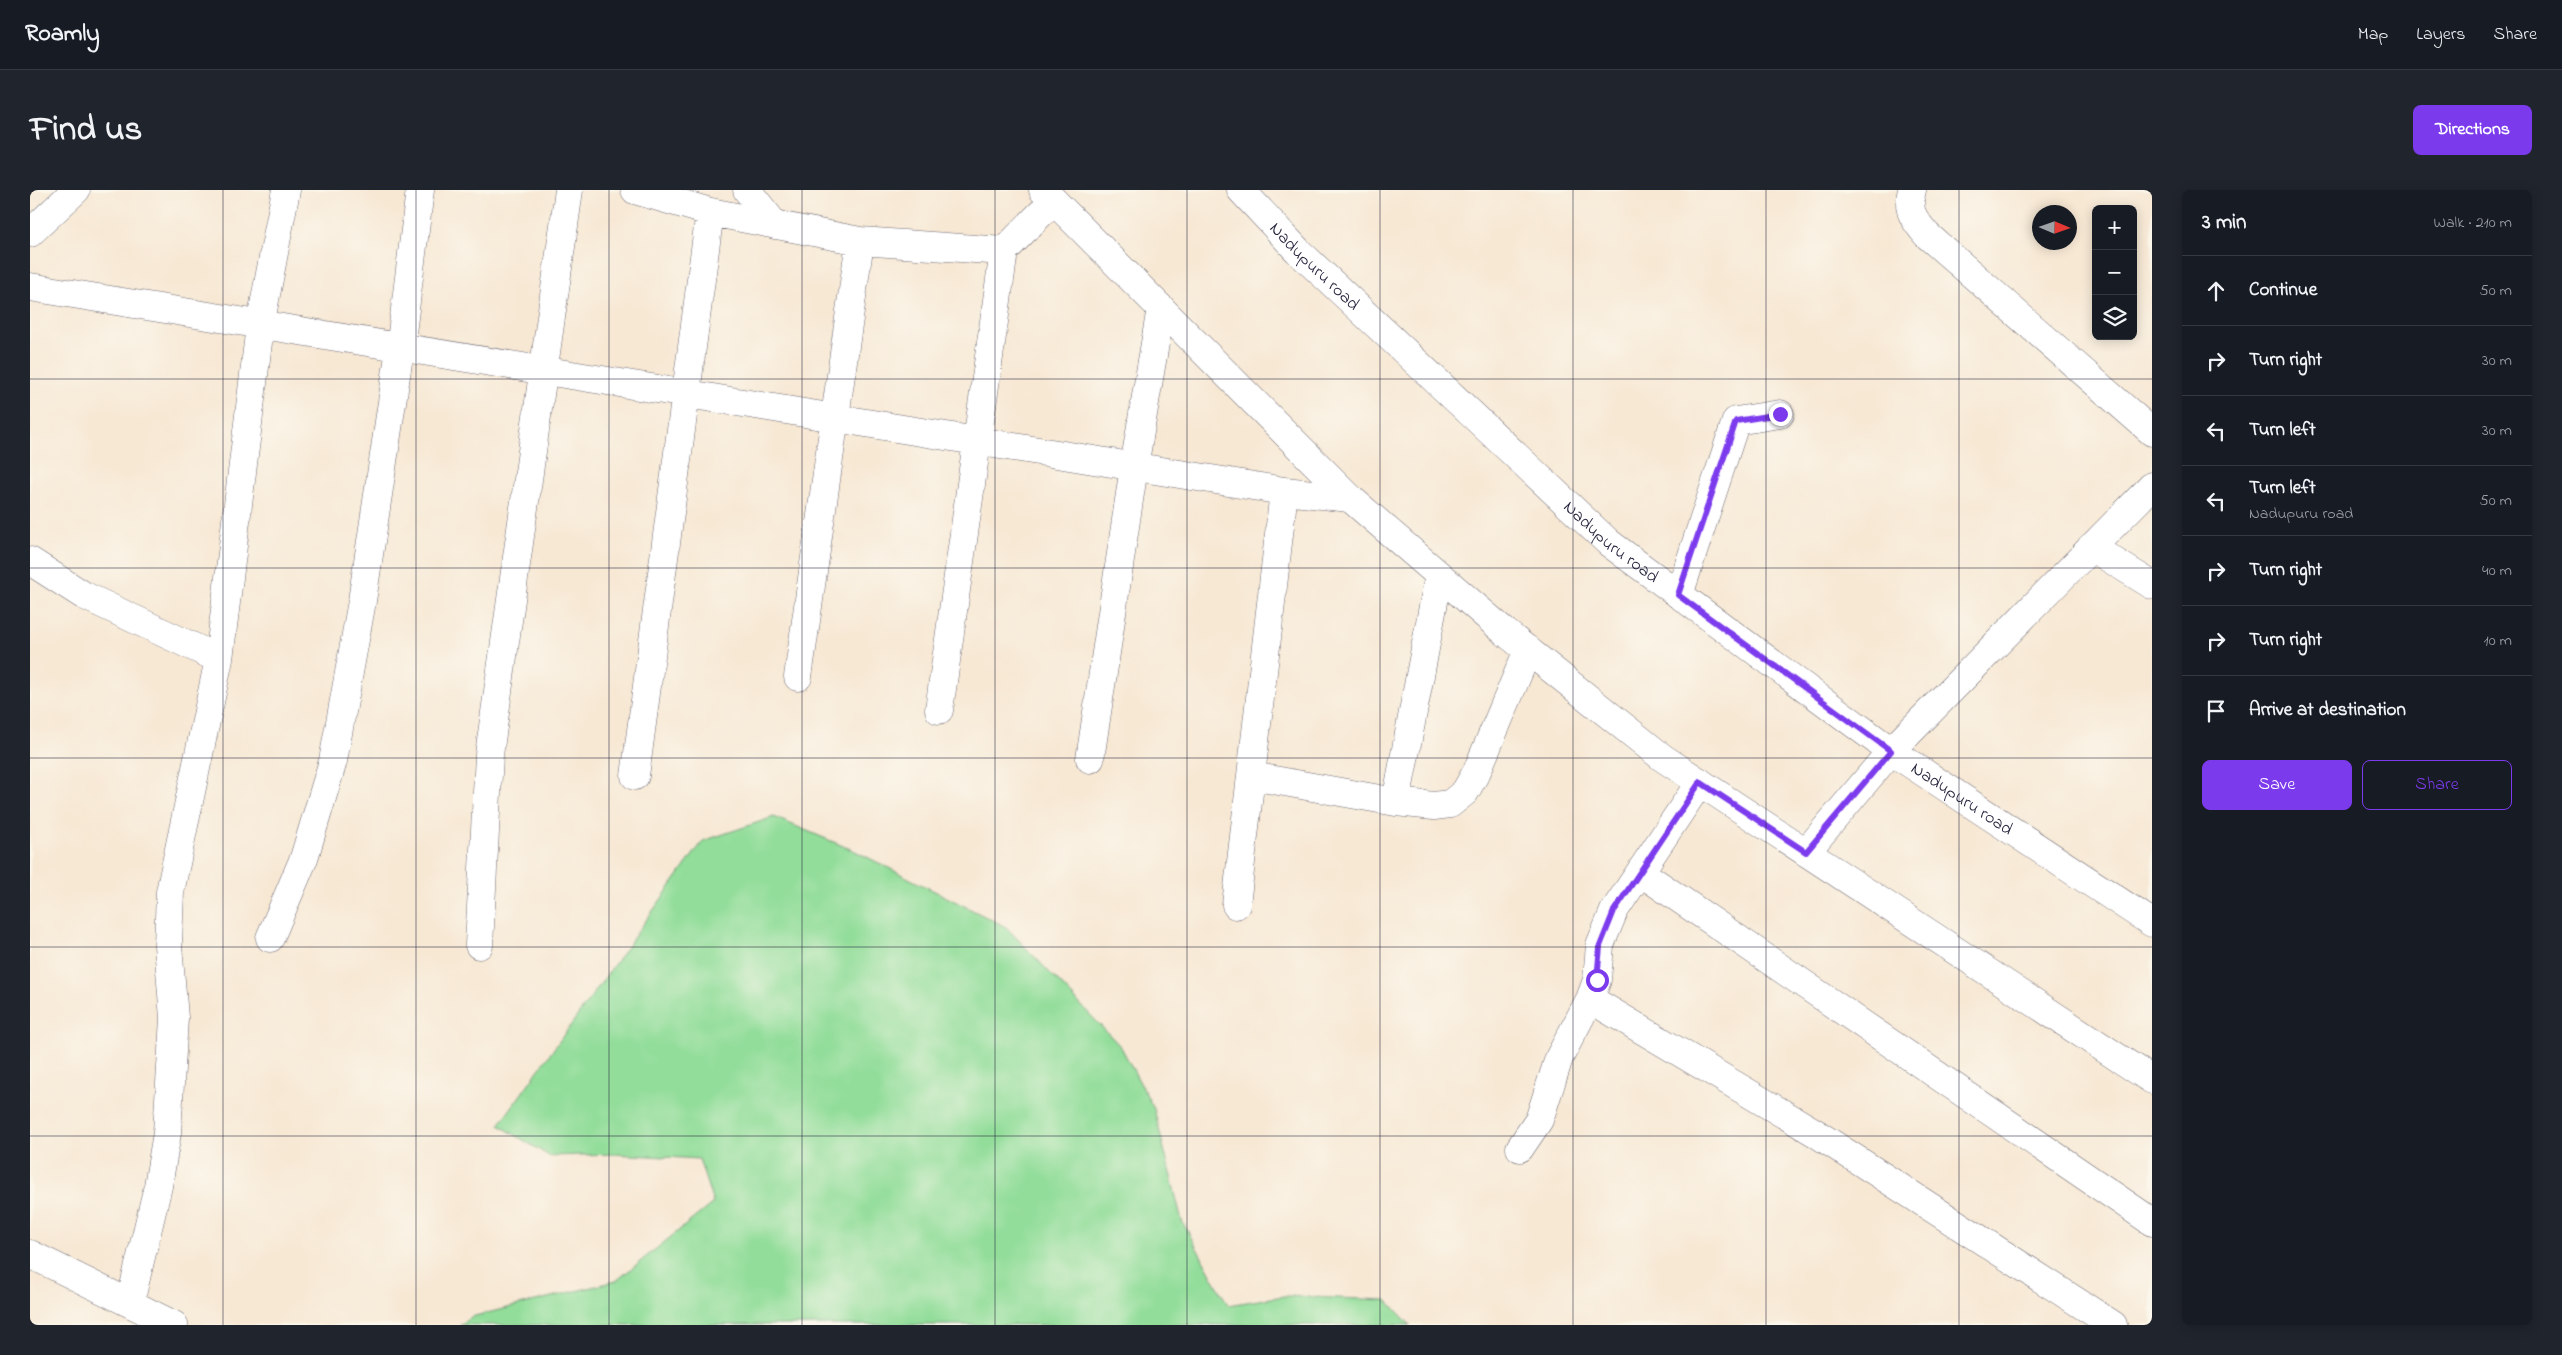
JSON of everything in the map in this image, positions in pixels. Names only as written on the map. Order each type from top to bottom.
[{"type":"street","points":[[30,233],[76,190]]},
{"type":"street","points":[[130,1303],[158,1186],[167,1133],[174,1018],[168,945],[170,892],[219,659],[260,326],[286,190]]},
{"type":"street","points":[[270,938],[304,858],[333,761],[362,601],[400,349],[420,190]]},
{"type":"street","points":[[479,945],[490,756],[568,190]]},
{"type":"street","points":[[635,190],[710,212],[860,241],[1004,251]]},
{"type":"street","points":[[747,190],[775,225]]},
{"type":"street","name":"Nadupuru road","points":[[1241,190],[1298,251],[1609,543],[1891,751],[2152,923]]},
{"type":"street","points":[[1912,190],[1909,201],[1912,218],[1927,235],[2152,432]]},
{"type":"street","points":[[939,710],[1004,251],[1053,194],[1161,308],[1350,498],[1528,650],[1662,758],[2152,1080]]},
{"type":"street","points":[[635,776],[710,212]]},
{"type":"street","points":[[798,677],[860,241]]},
{"type":"street","points":[[30,287],[976,442],[1284,491],[1350,498]]},
{"type":"street","points":[[1090,759],[1134,467],[1161,308]]},
{"type":"street","points":[[1678,595],[1736,421],[1780,414]]},
{"type":"street","points":[[1806,852],[1891,751],[2152,486]]},
{"type":"street","points":[[1236,905],[1284,491]]},
{"type":"street","points":[[2091,547],[2152,585]]},
{"type":"street","points":[[30,562],[83,595],[219,659]]},
{"type":"street","points":[[1396,802],[1439,575]]},
{"type":"street","points":[[1251,776],[1396,802],[1434,806],[1450,804],[1465,792],[1477,771],[1528,650]]},
{"type":"street","points":[[1520,1148],[1540,1120],[1558,1058],[1590,999],[1597,980],[1604,932],[1614,911],[1700,782]]},
{"type":"street","points":[[1640,872],[2152,1222]]},
{"type":"street","points":[[1590,999],[1814,1132],[2114,1325]]},
{"type":"street","points":[[30,1254],[174,1325]]},
{"type":"green space","points":[[774,817],[855,851],[1006,927],[1121,1047],[1154,1109],[1182,1221],[1228,1305],[1284,1296],[1387,1300],[1410,1325],[460,1325],[471,1317],[616,1281],[713,1203],[699,1159],[615,1154],[549,1156],[499,1125],[703,841]]},
{"type":"route","points":[[1597,980],[1600,946],[1614,911],[1700,782],[1806,852],[1891,751],[1678,595],[1736,421],[1780,414]]}]
